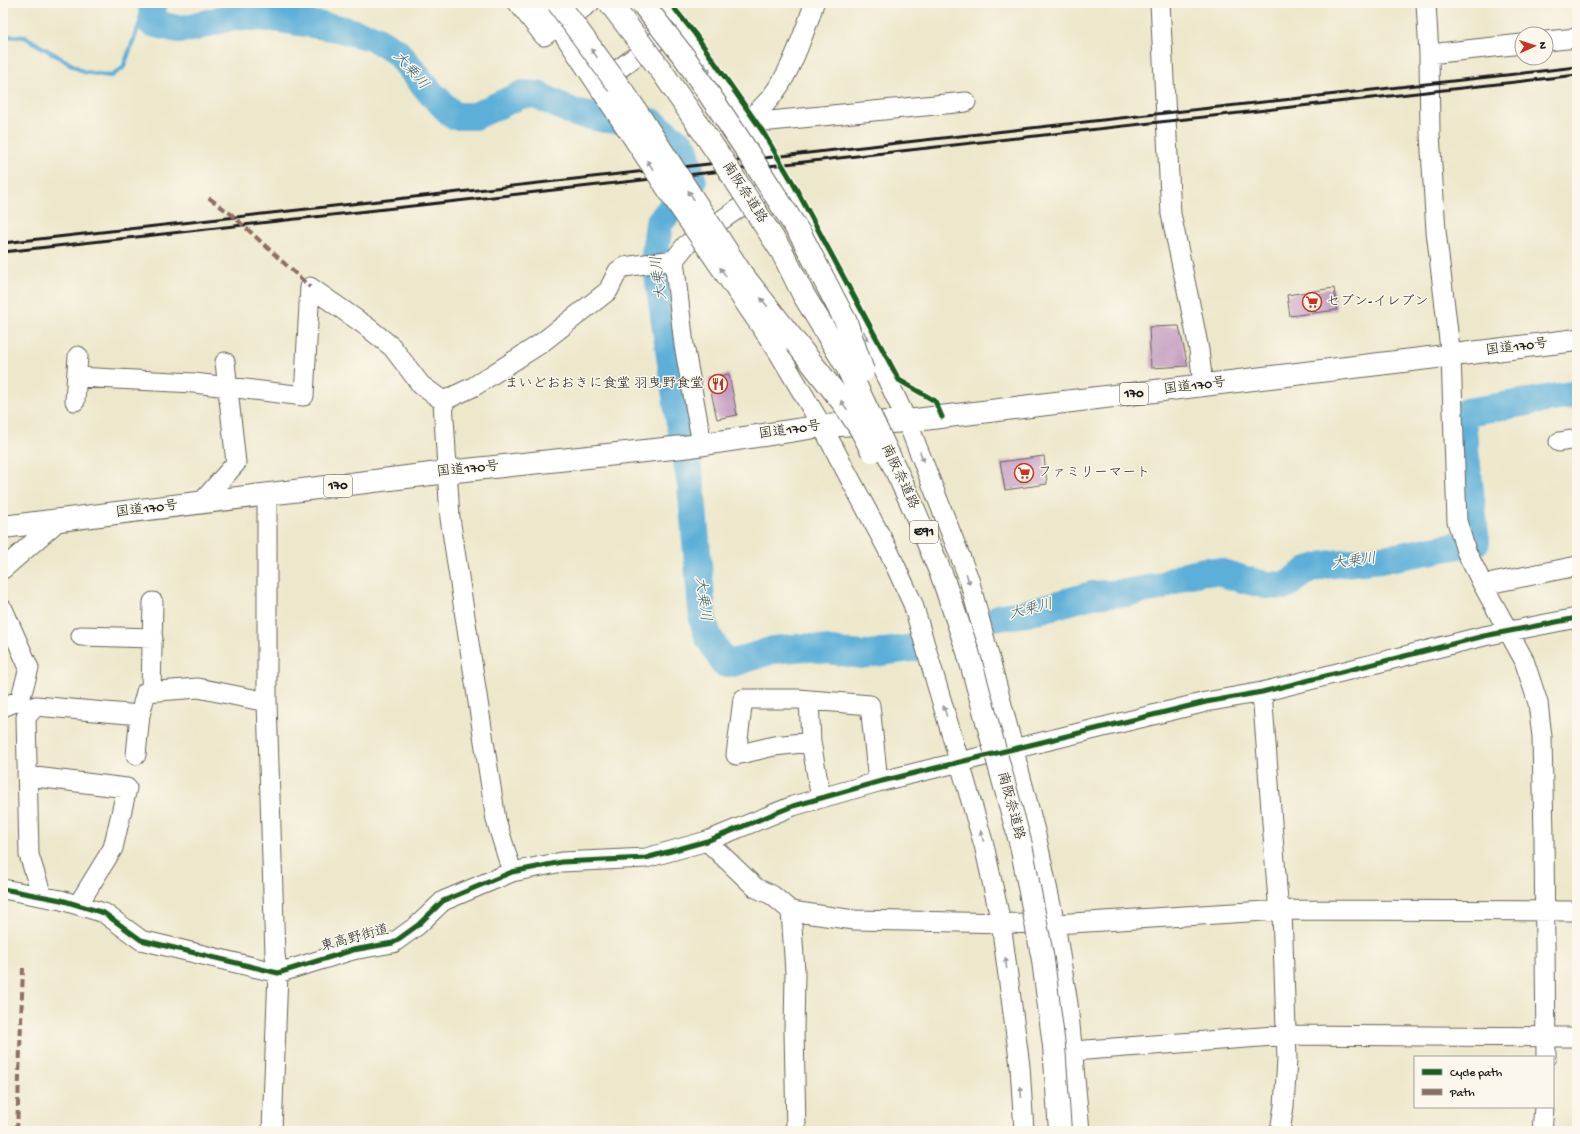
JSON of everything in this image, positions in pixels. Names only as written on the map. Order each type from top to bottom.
[{"type":"highway","points":[[558,3],[629,100],[741,273],[832,389],[860,428],[900,505],[968,652]]},
{"type":"highway","name":"南阪奈道路","points":[[610,3],[663,73],[721,158],[782,252],[803,294],[847,367],[910,500],[942,576],[968,652],[1022,853],[1043,960],[1054,1046],[1060,1131]]},
{"type":"highway","name":"南阪奈道路","points":[[622,3],[671,67],[730,154],[789,248],[863,370],[925,496],[968,617],[1030,839],[1052,961],[1063,1051],[1070,1131]]},
{"type":"highway","points":[[642,3],[685,58],[802,237],[846,322],[863,370]]},
{"type":"highway","name":"国道170号","points":[[3,527],[447,472],[689,446],[822,426],[908,421],[1577,340]]},
{"type":"street","points":[[518,3],[551,31],[597,84],[673,199],[777,350],[822,426],[888,550],[913,604],[984,845],[1001,923],[1020,1066],[1024,1131]]},
{"type":"street","points":[[541,3],[551,31]]},
{"type":"street","points":[[551,31],[590,3]]},
{"type":"street","points":[[659,3],[748,119],[779,180],[797,207],[861,324],[908,421],[969,579],[1036,835],[1055,924],[1068,1004],[1080,1131]]},
{"type":"street","points":[[748,119],[766,104],[791,66],[814,3]]},
{"type":"street","points":[[1160,3],[1171,214],[1192,309],[1203,386]]},
{"type":"street","points":[[1426,3],[1429,54],[1430,134],[1436,231],[1451,356],[1458,521],[1464,544],[1483,585],[1524,660],[1538,703],[1542,737],[1547,1036],[1546,1056]]},
{"type":"street","points":[[597,84],[676,26]]},
{"type":"street","points":[[1554,40],[1577,38]]},
{"type":"street","points":[[1429,54],[1514,45]]},
{"type":"street","points":[[748,119],[770,121],[966,102]]},
{"type":"street","points":[[443,401],[473,387],[540,344],[608,291],[618,271],[624,267],[662,261],[779,180]]},
{"type":"street","points":[[662,261],[684,346],[689,446]]},
{"type":"street","points":[[77,377],[194,383],[304,396],[310,287],[366,326],[392,347],[421,385],[443,401]]},
{"type":"street","points":[[75,401],[78,356]]},
{"type":"street","points":[[201,503],[236,463],[225,362]]},
{"type":"street","points":[[443,401],[450,518],[496,820],[512,872]]},
{"type":"street","points":[[1559,442],[1577,439]]},
{"type":"street","points":[[267,494],[267,702],[275,955],[278,973],[272,1131]]},
{"type":"street","points":[[3,570],[59,520]]},
{"type":"street","points":[[1483,585],[1577,566]]},
{"type":"street","points":[[151,692],[153,602]]},
{"type":"street","name":"東高野街道","points":[[278,973],[353,950],[393,944],[418,925],[443,901],[512,872],[562,862],[646,858],[707,841],[793,806],[878,782],[1206,702],[1227,700],[1262,692],[1484,636],[1577,618]]},
{"type":"street","points":[[3,707],[20,700],[29,668],[5,619]]},
{"type":"street","points":[[81,636],[152,638]]},
{"type":"street","points":[[136,755],[140,715],[146,692],[198,688],[267,702]]},
{"type":"street","points":[[1262,692],[1278,901],[1282,910],[1287,1060],[1284,1106],[1280,1122],[1280,1131]]},
{"type":"street","points":[[811,742],[774,746],[736,755],[743,699],[809,700],[870,705],[878,782]]},
{"type":"street","points":[[809,700],[811,742],[821,798]]},
{"type":"street","points":[[42,896],[29,855],[26,717],[36,706],[140,715]]},
{"type":"street","points":[[27,776],[127,788],[113,848],[78,905]]},
{"type":"street","points":[[707,841],[756,888],[772,895],[791,911],[854,920],[1055,924],[1282,910],[1577,911]]},
{"type":"street","points":[[3,889],[42,896],[104,913],[141,940],[278,973]]},
{"type":"street","points":[[791,911],[795,972],[794,1030],[796,1131]]},
{"type":"street","points":[[1073,1051],[1286,1035],[1577,1036]]},
{"type":"street","points":[[1542,1131],[1544,1108]]},
{"type":"building","name":"セブン-イレブン","points":[[1334,288],[1337,310],[1290,316],[1287,295]]},
{"type":"building","points":[[1179,326],[1188,366],[1151,368],[1149,327]]},
{"type":"building","points":[[729,374],[737,415],[717,419],[708,378]]},
{"type":"building","name":"ファミリーマート","points":[[1044,456],[1047,484],[1005,490],[1000,462]]},
{"type":"waterway","points":[[3,36],[25,37],[84,72],[111,76],[123,68],[141,20],[141,3]]},
{"type":"waterway","name":"大乗川","points":[[153,3],[152,23],[177,29],[192,28],[233,16],[273,18],[336,28],[374,38],[397,52],[431,93],[454,116],[475,116],[523,94],[537,95],[575,113],[605,119],[652,122],[684,147],[693,182],[659,223],[655,255],[681,431],[691,485],[703,620],[708,636],[724,663],[733,663],[773,650],[805,647],[861,655],[912,648]]},
{"type":"waterway","name":"大乗川","points":[[1000,617],[1027,613],[1092,595],[1126,593],[1159,587],[1186,575],[1205,571],[1219,572],[1266,585],[1285,586],[1308,570],[1325,565],[1390,558],[1476,542],[1462,423],[1466,412],[1577,394]]},
{"type":"railway","points":[[3,243],[1577,67]]},
{"type":"railway","points":[[3,252],[1577,75]]},
{"type":"marked path","points":[[209,198],[231,214],[310,287]]},
{"type":"marked path","points":[[17,1131],[23,968]]},
{"type":"cycle path","points":[[670,3],[695,34],[763,132],[793,183],[899,380],[935,401],[942,417]]},
{"type":"cycle path","points":[[3,889],[61,900],[104,913],[141,940],[278,973],[353,950],[393,943],[418,925],[443,901],[512,872],[562,862],[646,858],[707,841],[793,806],[878,782],[1206,702],[1262,692],[1484,636],[1577,618]]},
{"type":"place","name":"セブン-イレブン","points":[[1312,302]]},
{"type":"place","name":"まいどおおきに食堂 羽曳野食堂","points":[[718,384]]},
{"type":"place","name":"ファミリーマート","points":[[1024,473]]}]
